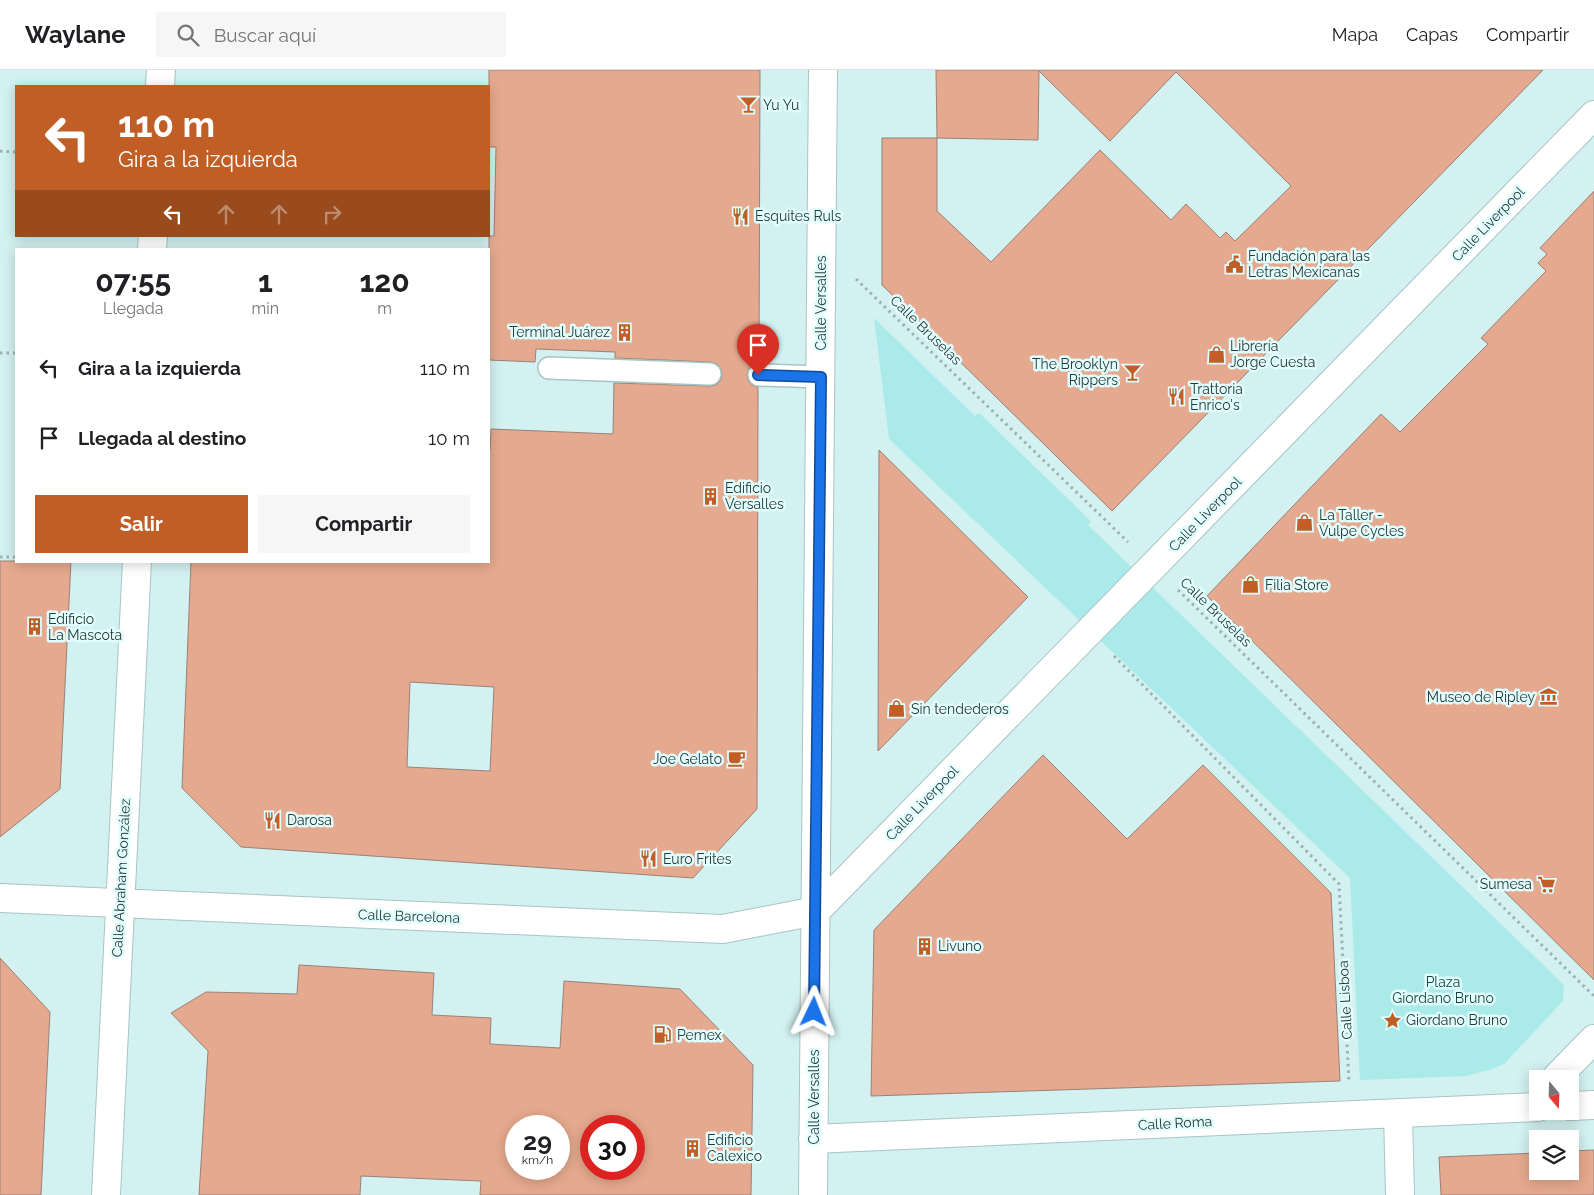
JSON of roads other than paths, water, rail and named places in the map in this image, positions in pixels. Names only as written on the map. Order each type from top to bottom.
[{"type":"street","points":[[160,85],[161,70]]},
{"type":"street","name":"Calle Versalles","points":[[813,1195],[823,70]]},
{"type":"street","name":"Calle Liverpool","points":[[816,911],[1594,116]]},
{"type":"street","name":"Calle Abraham González","points":[[106,1195],[137,563]]},
{"type":"street","name":"Calle Barcelona","points":[[0,898],[723,929],[816,911]]},
{"type":"street","points":[[1564,1070],[1594,1039]]},
{"type":"street","name":"Calle Roma","points":[[814,1139],[1398,1114],[1529,1104]]},
{"type":"street","points":[[1579,1106],[1594,1105]]},
{"type":"street","points":[[1398,1114],[1400,1195]]},
{"type":"lane","points":[[548,368],[710,374]]},
{"type":"lane","points":[[758,375],[821,377]]},
{"type":"place","name":"Yu Yu","points":[[749,105]]},
{"type":"place","name":"Esquites Ruls","points":[[741,216]]},
{"type":"place","name":"Fundación para las Letras Mexicanas","points":[[1234,264]]},
{"type":"place","name":"Terminal Juárez","points":[[624,332]]},
{"type":"place","name":"Librería Jorge Cuesta","points":[[1216,354]]},
{"type":"place","name":"The Brooklyn Rippers","points":[[1132,372]]},
{"type":"place","name":"Trattoria Enrico's","points":[[1176,397]]},
{"type":"place","name":"Edificio Versalles","points":[[711,496]]},
{"type":"place","name":"La Taller - Vulpe Cycles","points":[[1305,523]]},
{"type":"place","name":"Filia Store","points":[[1251,585]]},
{"type":"place","name":"Edificio La Mascota","points":[[34,627]]},
{"type":"place","name":"Museo de Ripley","points":[[1549,697]]},
{"type":"place","name":"Sin tendederos","points":[[897,709]]},
{"type":"place","name":"Joe Gelato","points":[[736,759]]},
{"type":"place","name":"Darosa","points":[[273,820]]},
{"type":"place","name":"Euro Frites","points":[[649,859]]},
{"type":"place","name":"Sumesa","points":[[1546,884]]},
{"type":"place","name":"Livuno","points":[[924,946]]},
{"type":"place","name":"Giordano Bruno","points":[[1392,1020]]},
{"type":"place","name":"Pemex","points":[[663,1035]]},
{"type":"place","name":"Edificio Calexico","points":[[693,1148]]},
{"type":"park label","name":"Plaza Giordano Bruno","points":[[1443,990]]}]
